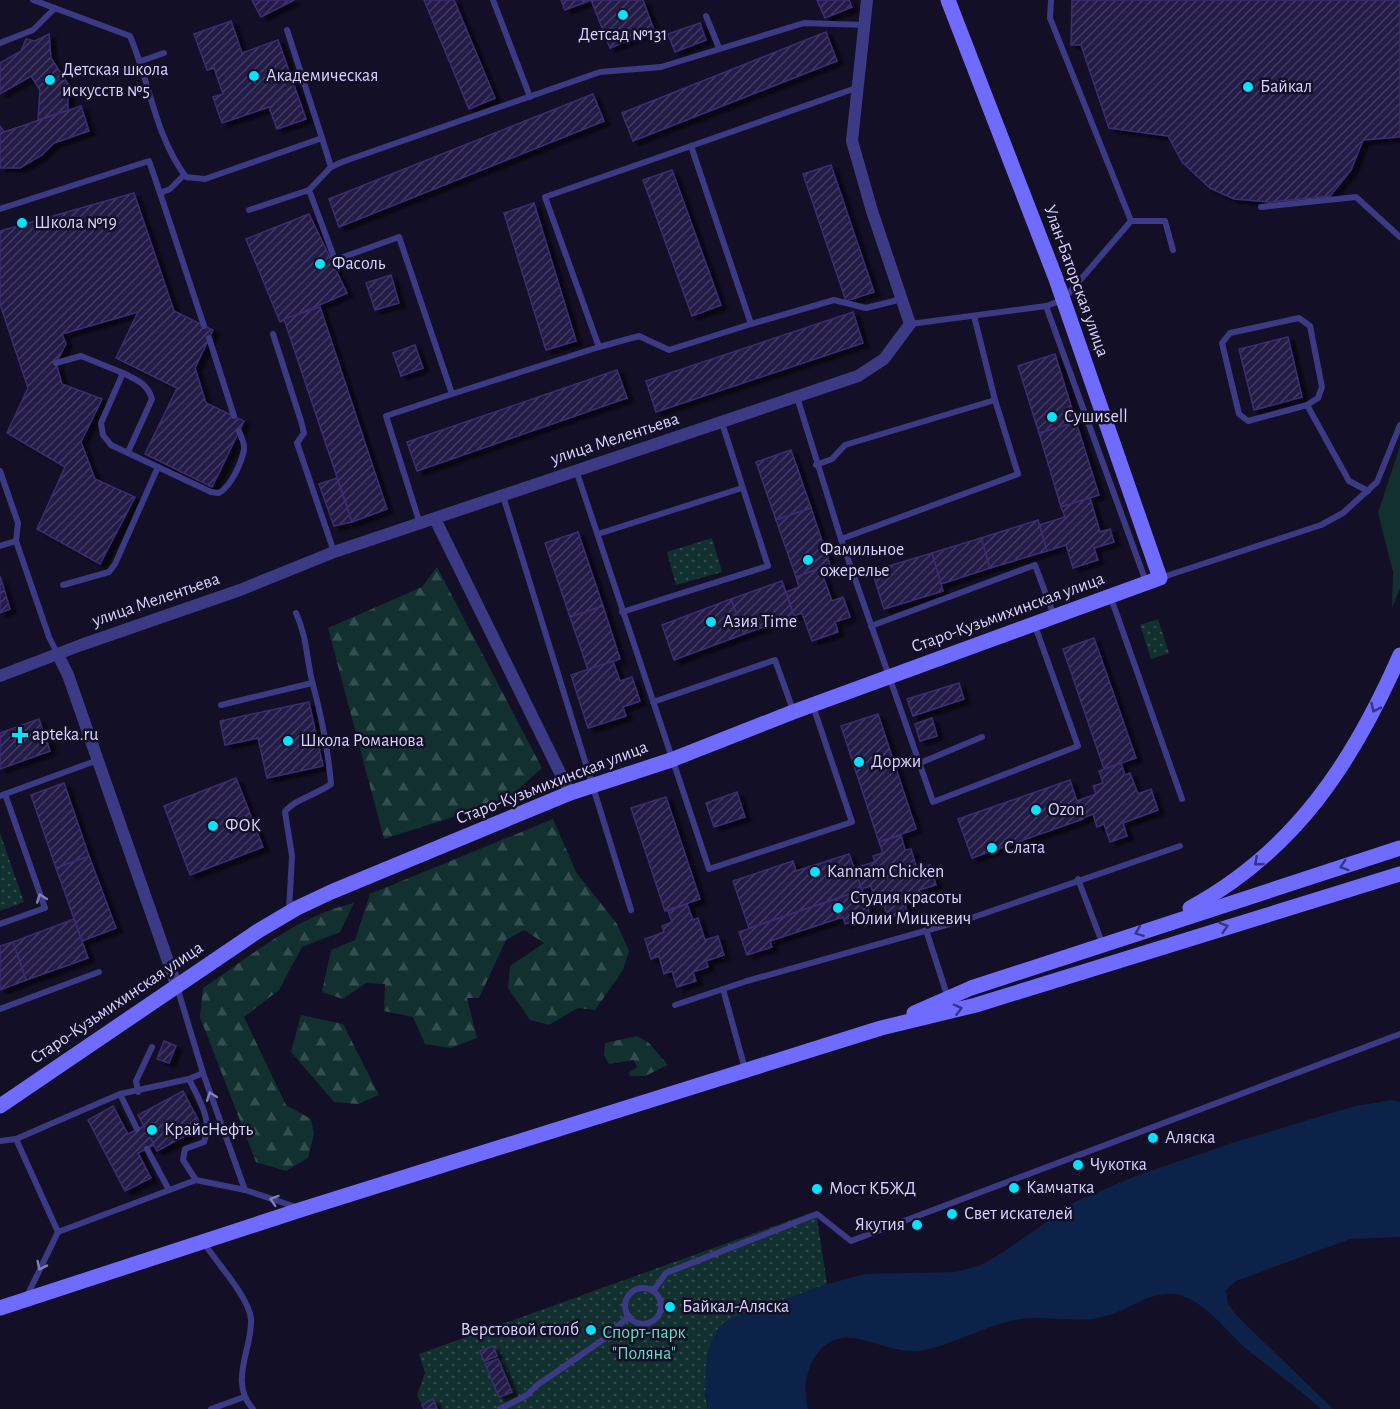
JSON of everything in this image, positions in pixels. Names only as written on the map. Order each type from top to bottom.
[{"type":"main road","name":"Улан-Баторская улица","points":[[948,0],[1063,300],[1153,581]]},
{"type":"main road","name":"Старо-Кузьмихинская улица","points":[[0,1106],[288,913],[331,892],[570,793],[671,760],[793,712],[1153,581]]},
{"type":"main road","points":[[1161,924],[1233,882],[1271,850],[1301,820],[1326,790],[1355,746],[1400,655]]},
{"type":"main road","points":[[881,1028],[948,998],[1161,924],[1400,848]]},
{"type":"main road","points":[[0,1308],[303,1209],[881,1028],[976,1005],[1400,874]]},
{"type":"street","points":[[867,0],[852,141],[872,211],[910,324]]},
{"type":"street","name":"улица Мелентьева","points":[[0,676],[91,641],[240,590],[334,552],[858,376],[884,359],[910,324]]},
{"type":"street","points":[[435,519],[570,793]]},
{"type":"street","points":[[58,655],[68,675],[177,987]]},
{"type":"lane","points":[[33,0],[130,36],[141,62],[164,141],[184,175],[205,179],[322,138]]},
{"type":"lane","points":[[493,0],[530,97]]},
{"type":"lane","points":[[1051,0],[1050,18],[1131,221]]},
{"type":"lane","points":[[0,43],[33,30],[55,8]]},
{"type":"lane","points":[[706,16],[719,48]]},
{"type":"lane","points":[[249,210],[309,190],[331,166],[600,72],[661,67],[804,23],[865,25]]},
{"type":"lane","points":[[287,30],[331,166]]},
{"type":"lane","points":[[141,62],[164,53]]},
{"type":"lane","points":[[599,347],[545,197],[856,88]]},
{"type":"lane","points":[[691,146],[751,324]]},
{"type":"lane","points":[[0,209],[149,160],[204,326]]},
{"type":"lane","points":[[160,193],[170,189],[184,175]]},
{"type":"lane","points":[[309,190],[335,260],[399,237],[452,394]]},
{"type":"lane","points":[[1261,207],[1356,197],[1400,237]]},
{"type":"lane","points":[[910,324],[1046,306],[1063,300],[1131,221],[1165,221],[1173,250]]},
{"type":"lane","points":[[420,524],[386,416],[639,336],[669,350],[834,300],[866,308],[902,298]]},
{"type":"lane","points":[[1046,306],[1153,581],[1321,525],[1342,513],[1377,482],[1400,425]]},
{"type":"lane","points":[[841,539],[1018,474],[994,400],[974,316]]},
{"type":"lane","points":[[1299,318],[1310,326],[1322,387],[1317,398],[1307,405],[1248,421],[1239,414],[1222,343],[1230,333],[1299,318]]},
{"type":"lane","points":[[273,334],[304,433],[297,443],[334,552]]},
{"type":"lane","points":[[209,338],[234,416]]},
{"type":"lane","points":[[56,363],[81,356],[123,373],[142,383],[149,390],[152,399],[128,452]]},
{"type":"lane","points":[[123,373],[101,423],[103,435],[111,445],[219,493],[227,489],[244,451],[239,431]]},
{"type":"lane","points":[[797,397],[816,465],[933,802],[1078,746],[1035,624]]},
{"type":"lane","points":[[816,465],[832,459],[846,445],[994,400]]},
{"type":"lane","points":[[1307,405],[1349,481],[1368,491]]},
{"type":"lane","points":[[622,612],[768,566],[722,423]]},
{"type":"lane","points":[[63,585],[109,572],[115,564],[159,467]]},
{"type":"lane","points":[[576,470],[709,869],[852,822],[813,706]]},
{"type":"lane","points":[[0,471],[18,523],[16,541],[49,637],[58,655]]},
{"type":"lane","points":[[598,534],[742,488]]},
{"type":"lane","points":[[503,496],[595,784],[631,910]]},
{"type":"lane","points":[[0,546],[16,541]]},
{"type":"lane","points":[[871,626],[1035,565],[1054,616]]},
{"type":"lane","points":[[1111,597],[1182,799]]},
{"type":"lane","points":[[288,913],[292,856],[285,812],[289,806],[319,794],[331,784],[327,736],[312,683],[306,635],[296,613]]},
{"type":"lane","points":[[652,702],[775,660],[793,712]]},
{"type":"lane","points":[[221,705],[312,683]]},
{"type":"lane","points":[[920,763],[982,738]]},
{"type":"lane","points":[[0,924],[45,908],[2,795],[98,760]]},
{"type":"lane","points":[[675,1005],[723,989],[971,918],[1078,879],[1180,846]]},
{"type":"lane","points":[[1078,879],[1103,945]]},
{"type":"lane","points":[[926,930],[948,998]]},
{"type":"lane","points":[[0,1009],[99,972]]},
{"type":"lane","points":[[177,987],[203,1073],[245,1190]]},
{"type":"lane","points":[[723,989],[745,1071]]},
{"type":"lane","points":[[653,1291],[666,1273],[817,1214],[851,1241],[1400,1034]]},
{"type":"lane","points":[[138,1092],[136,1081],[152,1047]]},
{"type":"lane","points":[[0,1142],[16,1138],[120,1094],[138,1092],[189,1079],[203,1073]]},
{"type":"lane","points":[[189,1079],[203,1109],[209,1129],[204,1142],[185,1149],[183,1160],[196,1180]]},
{"type":"lane","points":[[120,1094],[136,1129]]},
{"type":"lane","points":[[16,1138],[58,1232]]},
{"type":"lane","points":[[147,1149],[169,1190]]},
{"type":"lane","points":[[24,1301],[58,1232],[196,1180],[245,1190],[303,1209]]},
{"type":"lane","points":[[203,1243],[243,1299],[250,1318],[242,1366],[244,1397],[253,1409]]},
{"type":"lane","points":[[639,1288],[653,1291],[661,1303],[655,1319],[644,1324],[629,1316],[625,1305],[629,1294],[639,1288]]},
{"type":"lane","points":[[500,1409],[527,1395],[536,1386],[604,1339],[629,1316]]},
{"type":"lane","points":[[211,1409],[244,1397]]},
{"type":"green space","points":[[1400,446],[1400,588],[1392,608],[1393,572],[1378,513]]},
{"type":"green space","points":[[712,538],[722,572],[676,585],[667,552]]},
{"type":"green space","points":[[437,567],[542,768],[506,800],[384,839],[328,628],[422,587]]},
{"type":"green space","points":[[1158,619],[1169,653],[1151,659],[1140,625]]},
{"type":"green space","points":[[553,819],[576,872],[617,924],[629,951],[623,970],[595,1010],[578,1008],[549,1025],[530,1020],[508,988],[510,966],[544,943],[524,930],[506,940],[479,998],[467,998],[477,1038],[450,1048],[425,1044],[413,1017],[384,1011],[385,984],[366,983],[343,999],[322,992],[331,950],[355,940],[370,894]]},
{"type":"green space","points":[[0,833],[24,902],[0,911]]},
{"type":"green space","points":[[354,903],[340,932],[302,947],[279,990],[244,1017],[286,1105],[311,1119],[314,1134],[308,1158],[286,1171],[256,1162],[200,1017],[203,988],[294,927],[333,909]]},
{"type":"green space","points":[[301,1015],[343,1024],[379,1095],[358,1104],[334,1102],[291,1052]]},
{"type":"green space","points":[[637,1036],[649,1043],[668,1065],[645,1076],[630,1076],[629,1073],[637,1067],[634,1060],[609,1064],[604,1055],[605,1043]]},
{"type":"green space","name":"Спорт-парк \"Поляна\"","points":[[816,1211],[827,1284],[723,1323],[705,1394],[708,1409],[424,1409],[417,1395],[425,1373],[419,1354]]},
{"type":"water","points":[[1392,1100],[1400,1102],[1400,1237],[1350,1239],[1236,1281],[1226,1290],[1228,1304],[1236,1315],[1333,1409],[1321,1409],[1250,1352],[1199,1305],[1179,1295],[1160,1294],[1095,1319],[1026,1318],[993,1326],[940,1346],[915,1351],[854,1338],[843,1338],[824,1346],[812,1361],[806,1380],[808,1409],[708,1409],[705,1379],[712,1338],[719,1328],[737,1316],[827,1284],[865,1274],[956,1272],[981,1265],[1075,1202],[1133,1177],[1232,1143],[1355,1106]]},
{"type":"building","points":[[252,0],[294,0],[261,17]]},
{"type":"building","points":[[424,0],[454,0],[495,98],[469,109]]},
{"type":"building","name":"Детсад №131","points":[[561,0],[591,0],[565,10]]},
{"type":"building","name":"Детсад №131","points":[[591,0],[643,0],[654,30],[610,48]]},
{"type":"building","points":[[817,0],[849,0],[852,7],[825,18]]},
{"type":"building","name":"Байкал","points":[[1072,0],[1400,0],[1400,137],[1363,140],[1351,170],[1330,196],[1270,202],[1234,199],[1210,188],[1182,162],[1168,136],[1109,128],[1081,45],[1071,45]]},
{"type":"building","name":"Академическая","points":[[231,21],[242,53],[278,40],[306,119],[277,129],[269,107],[222,123],[213,97],[223,94],[214,68],[207,70],[194,34]]},
{"type":"building","points":[[700,23],[706,40],[675,52],[668,34]]},
{"type":"building","points":[[826,32],[837,61],[633,141],[622,113]]},
{"type":"building","name":"Детская школа искусств №5","points":[[49,34],[51,58],[68,84],[68,110],[38,120],[40,90],[31,76],[0,94],[0,63],[21,51],[26,39],[35,41]]},
{"type":"building","points":[[593,94],[604,121],[339,227],[329,199]]},
{"type":"building","name":"Детская школа искусств №5","points":[[81,106],[89,131],[54,143],[42,155],[20,168],[0,168],[0,126],[4,132]]},
{"type":"building","points":[[831,165],[874,292],[846,301],[803,174]]},
{"type":"building","points":[[672,170],[721,305],[692,316],[643,180]]},
{"type":"building","points":[[134,193],[174,311],[213,330],[195,368],[206,403],[244,421],[212,487],[145,454],[177,388],[116,358],[138,312],[62,334],[66,344],[56,363],[62,384],[102,399],[81,442],[95,479],[135,497],[100,564],[37,529],[65,467],[7,433],[28,388],[0,304],[0,231]]},
{"type":"building","points":[[534,203],[576,341],[546,350],[504,213]]},
{"type":"building","points":[[309,214],[347,293],[280,322],[246,239]]},
{"type":"building","points":[[391,275],[399,303],[375,310],[366,283]]},
{"type":"building","points":[[320,307],[387,509],[352,522],[284,319]]},
{"type":"building","points":[[853,312],[863,343],[656,412],[646,381]]},
{"type":"building","points":[[1288,337],[1302,397],[1254,410],[1239,349]]},
{"type":"building","points":[[415,345],[423,368],[401,376],[393,353]]},
{"type":"building","points":[[1055,354],[1076,422],[1039,433],[1018,366]]},
{"type":"building","points":[[617,370],[627,398],[417,471],[407,442]]},
{"type":"building","points":[[1076,422],[1099,495],[1061,507],[1039,433]]},
{"type":"building","points":[[791,450],[811,508],[776,520],[756,462]]},
{"type":"building","points":[[337,478],[352,522],[334,526],[319,484]]},
{"type":"building","points":[[1090,498],[1100,532],[1110,529],[1114,542],[1094,548],[1098,560],[1073,568],[1066,545],[1047,551],[1039,525],[1065,517],[1061,507]]},
{"type":"building","points":[[811,508],[830,565],[796,577],[776,520]]},
{"type":"building","points":[[1038,520],[1047,551],[990,568],[981,538]]},
{"type":"building","points":[[578,532],[603,606],[570,617],[545,543]]},
{"type":"building","points":[[981,538],[990,568],[941,584],[932,553]]},
{"type":"building","points":[[932,553],[943,591],[884,609],[872,571]]},
{"type":"building","points":[[820,568],[832,601],[843,597],[850,617],[835,622],[838,632],[812,641],[802,613],[794,616],[786,592],[799,587],[796,577]]},
{"type":"building","points":[[0,576],[10,609],[0,613]]},
{"type":"building","points":[[782,581],[794,616],[744,634],[731,599]]},
{"type":"building","points":[[731,599],[744,634],[674,660],[662,625]]},
{"type":"building","points":[[603,606],[620,659],[588,670],[570,617]]},
{"type":"building","points":[[1094,638],[1136,758],[1104,769],[1063,649]]},
{"type":"building","points":[[613,661],[620,681],[632,677],[640,701],[623,707],[626,716],[588,728],[571,675]]},
{"type":"building","points":[[959,683],[964,699],[913,716],[907,699]]},
{"type":"building","name":"Школа Романова","points":[[309,702],[323,766],[267,778],[258,738],[225,745],[220,721]]},
{"type":"building","points":[[878,714],[916,829],[879,842],[841,726]]},
{"type":"building","points":[[932,718],[937,736],[920,741],[915,724]]},
{"type":"building","points":[[39,719],[50,751],[0,769],[0,733]]},
{"type":"building","points":[[1121,763],[1125,775],[1130,773],[1138,794],[1151,789],[1158,810],[1123,823],[1127,836],[1110,842],[1104,824],[1097,827],[1093,814],[1083,818],[1077,801],[1096,794],[1093,786],[1103,783],[1099,771]]},
{"type":"building","name":"ФОК","points":[[236,778],[263,847],[190,875],[164,806]]},
{"type":"building","points":[[1070,780],[1083,819],[972,858],[958,819]]},
{"type":"building","points":[[64,783],[89,856],[56,868],[31,795]]},
{"type":"building","points":[[737,792],[745,817],[714,827],[706,803]]},
{"type":"building","points":[[666,797],[700,899],[665,911],[631,808]]},
{"type":"building","points":[[901,835],[905,850],[911,849],[917,869],[930,865],[936,885],[919,890],[921,898],[905,903],[907,912],[888,918],[883,901],[876,903],[871,886],[861,889],[854,868],[875,862],[873,856],[883,853],[879,842]]},
{"type":"building","points":[[849,854],[862,890],[749,928],[733,881],[793,861],[796,871]]},
{"type":"building","points":[[89,856],[116,928],[82,941],[56,868]]},
{"type":"building","points":[[862,890],[870,916],[845,924],[843,917],[770,941],[772,947],[747,955],[739,932]]},
{"type":"building","points":[[687,904],[693,920],[698,918],[705,940],[718,936],[724,955],[706,961],[708,967],[693,972],[696,981],[677,987],[672,971],[664,974],[659,956],[651,959],[645,939],[664,932],[662,926],[672,922],[668,911]]},
{"type":"building","points":[[74,919],[88,958],[26,980],[13,942]]},
{"type":"building","points":[[13,942],[26,980],[0,990],[0,946]]},
{"type":"building","points":[[164,1041],[176,1046],[169,1063],[157,1059]]},
{"type":"building","points":[[183,1091],[202,1127],[157,1151],[138,1115]]},
{"type":"building","points":[[113,1106],[128,1134],[144,1126],[154,1145],[138,1153],[151,1178],[125,1191],[88,1120]]},
{"type":"building","points":[[493,1346],[497,1356],[484,1361],[480,1351]]},
{"type":"building","points":[[498,1359],[512,1392],[499,1397],[485,1364]]},
{"type":"building","points":[[433,1399],[437,1409],[424,1409],[422,1405]]},
{"type":"place","name":"Детсад №131","points":[[623,15]]},
{"type":"place","name":"Академическая","points":[[254,76]]},
{"type":"place","name":"Детская школа искусств №5","points":[[50,80]]},
{"type":"place","name":"Байкал","points":[[1248,87]]},
{"type":"place","name":"Школа №19","points":[[22,223]]},
{"type":"place","name":"Фасоль","points":[[320,264]]},
{"type":"place","name":"Сушиsell","points":[[1052,417]]},
{"type":"place","name":"Фамильное ожерелье","points":[[808,560]]},
{"type":"place","name":"Азия Time","points":[[711,622]]},
{"type":"place","name":"apteka.ru","points":[[20,735]]},
{"type":"place","name":"Школа Романова","points":[[288,741]]},
{"type":"place","name":"Доржи","points":[[859,762]]},
{"type":"place","name":"Ozon","points":[[1036,810]]},
{"type":"place","name":"ФОК","points":[[213,826]]},
{"type":"place","name":"Слата","points":[[992,848]]},
{"type":"place","name":"Kannam Chicken","points":[[815,872]]},
{"type":"place","name":"Студия красоты Юлии Мицкевич","points":[[838,908]]},
{"type":"place","name":"КрайсНефть","points":[[152,1130]]},
{"type":"place","name":"Аляска","points":[[1153,1138]]},
{"type":"place","name":"Чукотка","points":[[1078,1165]]},
{"type":"place","name":"Камчатка","points":[[1014,1188]]},
{"type":"place","name":"Мост КБЖД","points":[[817,1189]]},
{"type":"place","name":"Свет искателей","points":[[952,1214]]},
{"type":"place","name":"Якутия","points":[[917,1225]]},
{"type":"place","name":"Байкал-Аляска","points":[[670,1307]]},
{"type":"place","name":"Верстовой столб","points":[[591,1330]]}]
